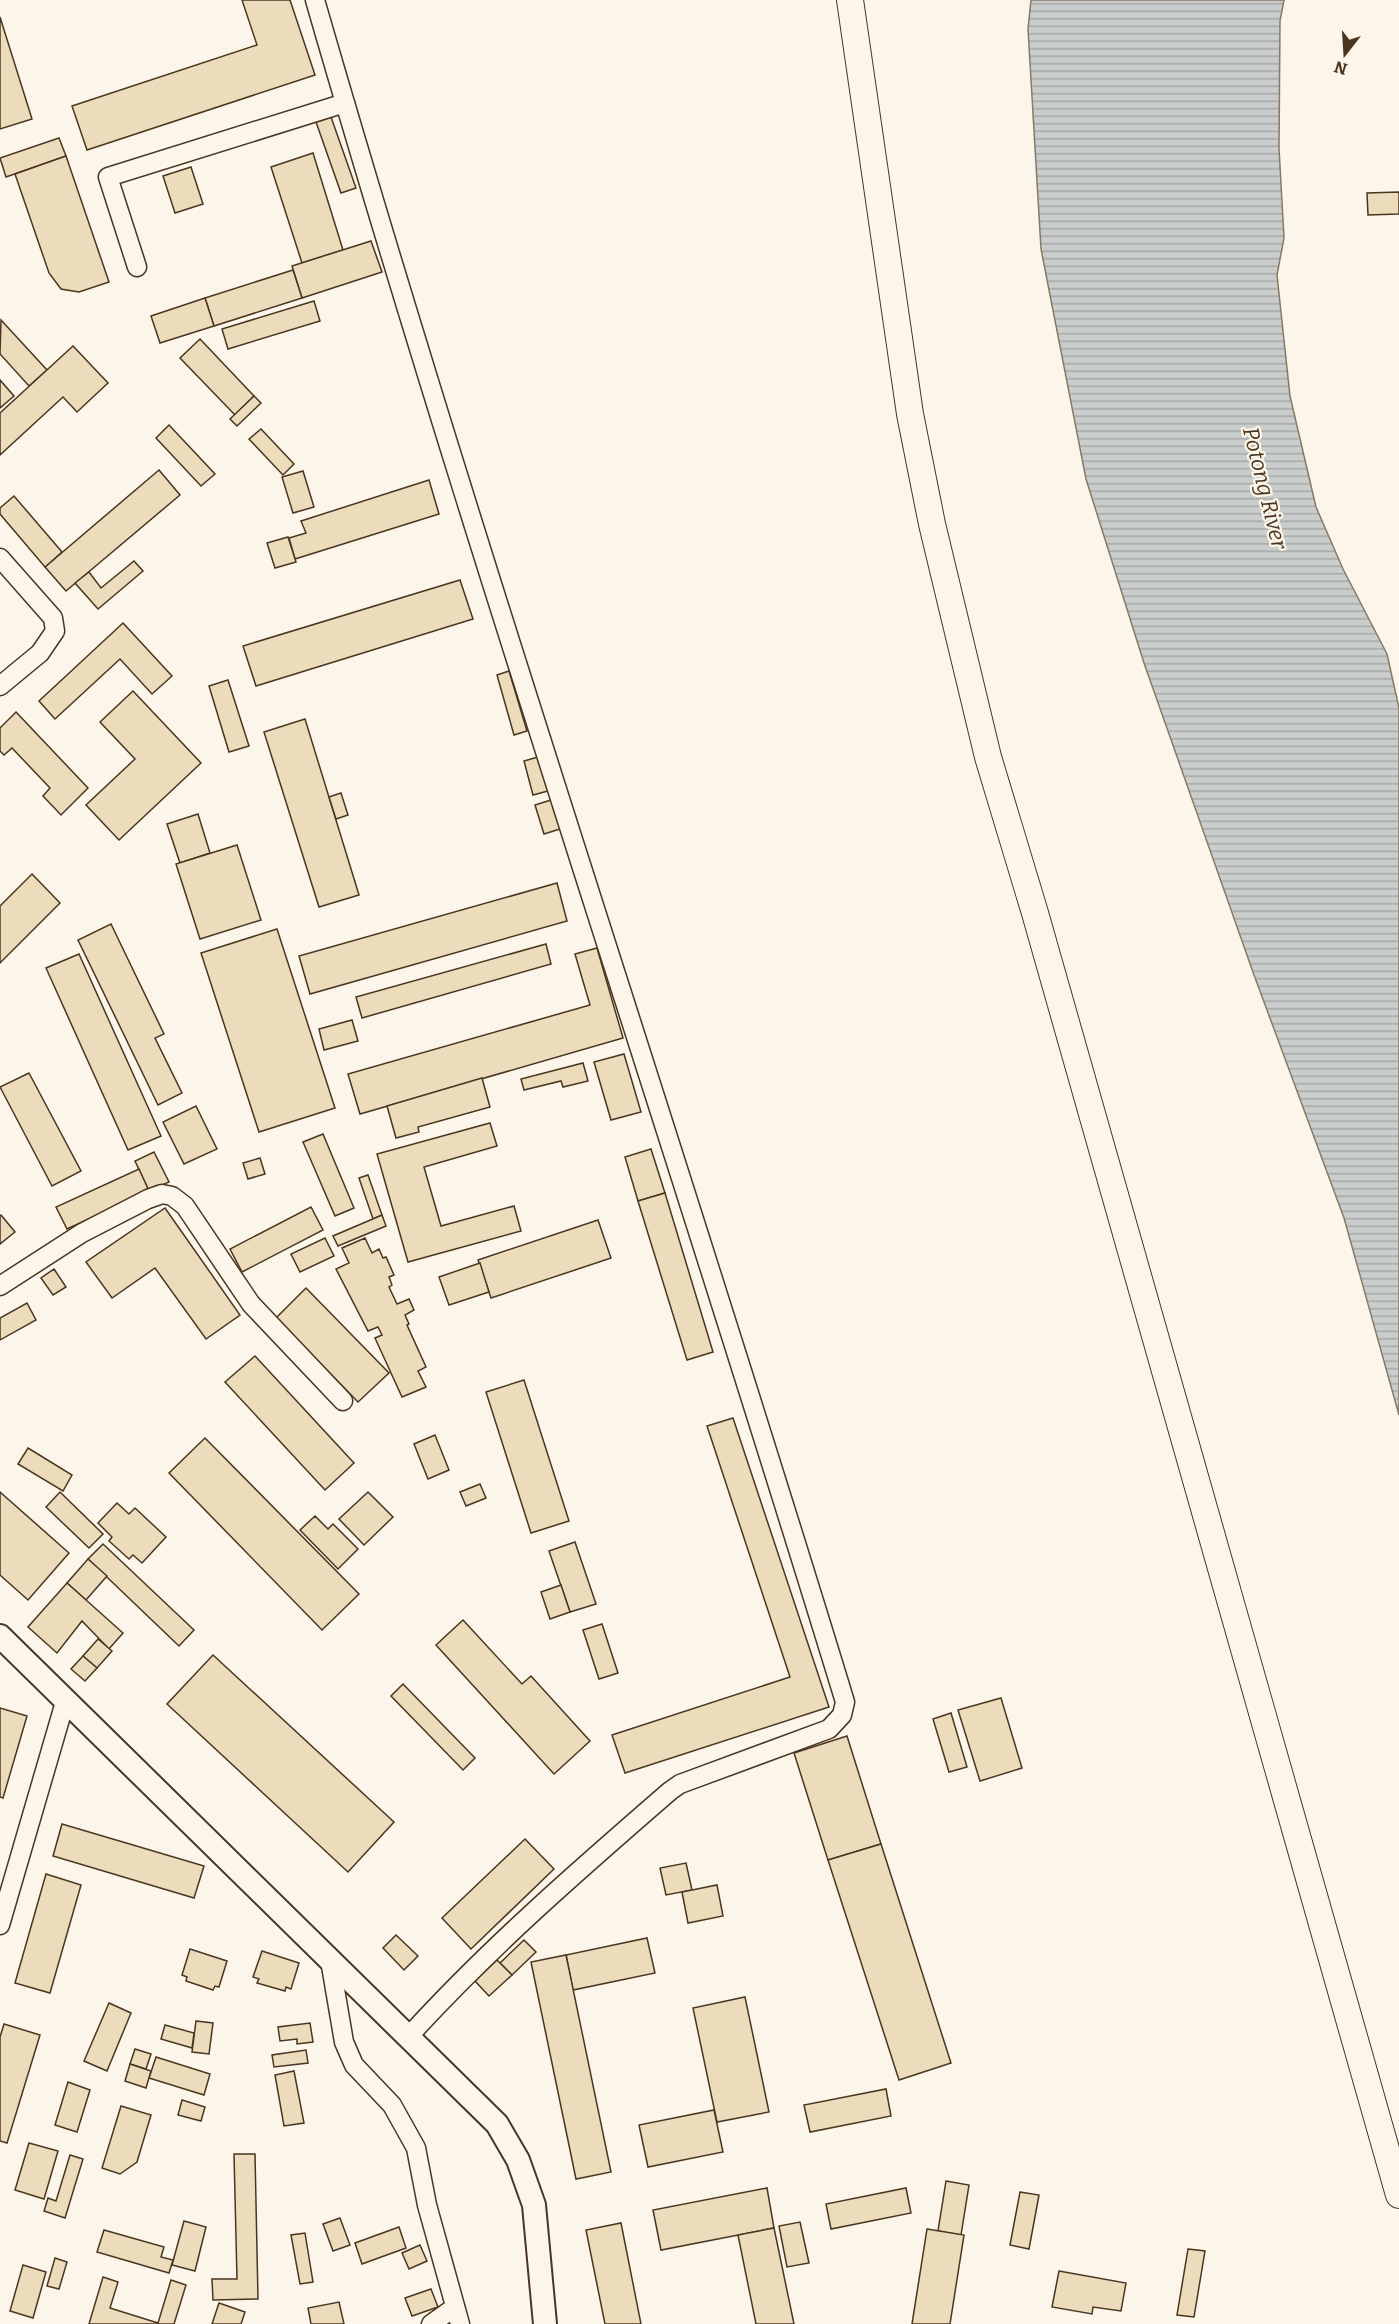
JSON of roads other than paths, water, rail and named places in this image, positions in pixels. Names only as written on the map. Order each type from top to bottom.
[{"type":"main road","points":[[850,0],[910,414],[957,636],[988,757],[1038,924],[1399,2195]]},
{"type":"street","points":[[315,0],[501,614],[747,1381],[845,1702],[842,1715],[829,1729],[680,1784],[670,1791],[566,1883],[440,2002],[409,2036]]},
{"type":"street","points":[[137,267],[108,177],[345,103]]},
{"type":"street","points":[[0,558],[53,618],[55,631],[40,653],[0,686]]},
{"type":"street","points":[[0,1286],[82,1233],[148,1199],[162,1194],[172,1196],[185,1206],[251,1304],[343,1401]]},
{"type":"street","points":[[0,1636],[497,2124],[518,2160],[534,2205],[545,2324]]},
{"type":"street","points":[[0,1925],[65,1702]]},
{"type":"street","points":[[330,1960],[344,2042],[354,2065],[392,2105],[416,2148],[427,2205],[458,2315],[431,2324]]},
{"type":"water","name":"Potong River","points":[[1031,0],[1284,0],[1280,21],[1279,148],[1284,238],[1277,275],[1290,396],[1316,507],[1343,569],[1387,654],[1399,708],[1399,1415],[1344,1218],[1254,975],[1144,663],[1086,479],[1041,249],[1028,29]]}]
